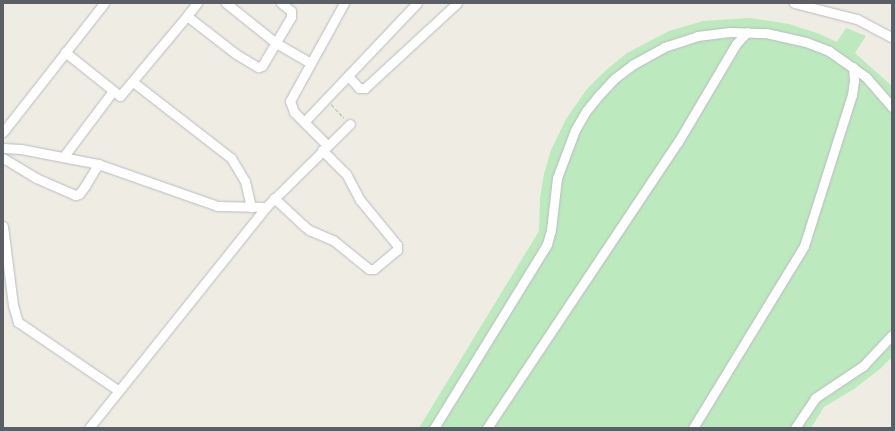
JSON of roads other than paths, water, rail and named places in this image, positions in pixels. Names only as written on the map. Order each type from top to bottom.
[{"type":"street","points":[[3,132],[104,3]]},
{"type":"street","points":[[65,52],[120,96],[197,3]]},
{"type":"street","points":[[226,3],[276,43],[310,63]]},
{"type":"street","points":[[187,16],[257,67],[262,66],[292,16],[291,11],[282,3]]},
{"type":"street","points":[[274,198],[309,230],[333,240],[369,269],[374,269],[397,250],[398,245],[360,200],[346,174],[292,109],[290,101],[343,3]]},
{"type":"street","points":[[304,122],[417,3]]},
{"type":"street","points":[[794,3],[857,19],[892,38]]},
{"type":"street","points":[[348,76],[359,88],[365,88],[454,4]]},
{"type":"street","points":[[487,428],[681,136],[736,44],[747,32]]},
{"type":"street","points":[[434,428],[546,244],[551,230],[557,178],[573,136],[593,102],[623,72],[664,47],[709,34],[747,32],[773,34],[806,42],[829,51],[853,67],[878,90],[892,107]]},
{"type":"street","points":[[693,428],[804,246],[852,95],[854,80],[853,67]]},
{"type":"street","points":[[133,82],[231,158],[245,181],[251,207]]},
{"type":"street","points":[[64,156],[113,91]]},
{"type":"street","points":[[89,428],[266,207],[350,124]]},
{"type":"street","points":[[3,148],[21,148],[98,164],[222,207],[266,207]]},
{"type":"street","points":[[3,158],[36,178],[75,194],[78,194],[85,186],[98,164]]},
{"type":"street","points":[[3,226],[14,312],[22,325],[119,391]]},
{"type":"street","points":[[3,291],[10,282]]},
{"type":"street","points":[[795,428],[814,398],[863,366],[892,335]]}]
